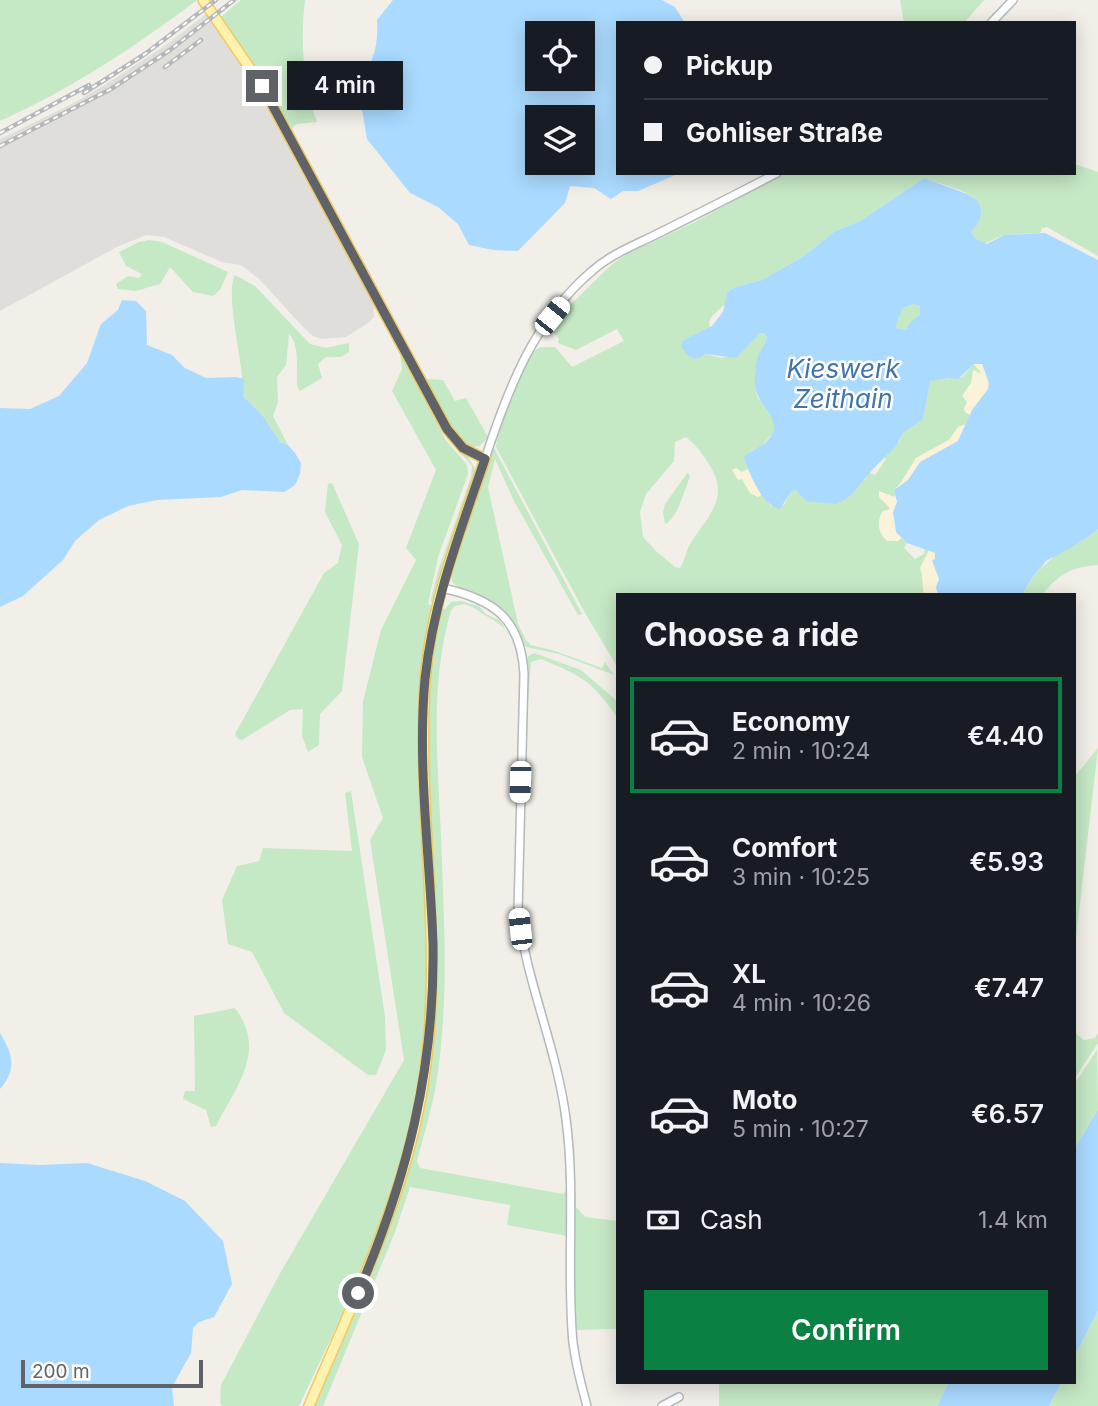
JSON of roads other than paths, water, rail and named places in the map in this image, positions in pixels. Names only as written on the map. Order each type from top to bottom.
[{"type":"main road","points":[[203,0],[262,86],[447,429],[463,448],[485,459],[442,588],[429,649],[424,715],[433,945],[425,1077],[411,1146],[386,1227],[309,1406]]},
{"type":"street","points":[[993,21],[1013,0]]},
{"type":"street","points":[[485,459],[526,351],[583,280],[611,257],[773,175]]},
{"type":"street","points":[[442,588],[494,607],[510,624],[522,651],[524,674],[518,911],[523,942],[557,1069],[566,1121],[575,1355],[587,1406]]},
{"type":"street","points":[[662,1406],[678,1396]]},
{"type":"water","points":[[393,0],[662,0],[675,7],[684,21],[616,21],[616,175],[675,175],[638,191],[623,191],[611,199],[594,188],[570,186],[565,203],[518,251],[469,245],[458,224],[438,207],[410,193],[367,139],[358,86],[374,55],[377,20]]},
{"type":"water","name":"Kieswerk Zeithain","points":[[924,178],[967,194],[978,201],[981,215],[971,233],[976,239],[987,244],[1004,235],[1045,233],[1098,260],[1098,529],[1047,560],[1024,593],[938,593],[936,587],[939,579],[932,560],[935,559],[935,553],[907,543],[896,532],[893,512],[897,502],[894,490],[908,480],[920,462],[958,441],[972,410],[988,389],[989,383],[982,364],[974,364],[958,379],[930,381],[923,419],[903,433],[896,446],[844,500],[836,504],[806,501],[796,490],[791,492],[780,509],[768,502],[758,490],[744,457],[767,441],[773,433],[773,420],[760,400],[755,384],[757,359],[767,337],[763,333],[759,334],[736,358],[705,354],[698,359],[688,356],[681,347],[682,341],[712,326],[723,312],[727,293],[733,288],[762,280],[804,256],[834,232],[862,220]],"holes":[[[913,304],[920,306],[920,314],[908,325],[907,330],[896,328],[903,308]]]},
{"type":"water","points":[[122,300],[136,301],[146,311],[147,345],[172,355],[185,368],[206,378],[244,379],[243,396],[263,416],[280,442],[288,445],[295,453],[301,463],[300,474],[295,485],[284,492],[242,490],[221,497],[157,500],[128,506],[99,520],[75,541],[63,560],[23,596],[0,607],[0,408],[30,409],[59,396],[87,363],[101,324],[118,310]]},
{"type":"water","points":[[0,1033],[8,1048],[11,1068],[0,1089]]},
{"type":"water","points":[[1098,1109],[1098,1311],[1076,1353],[1076,1146]]},
{"type":"water","points":[[0,1163],[87,1163],[145,1181],[185,1201],[223,1241],[232,1284],[214,1317],[199,1322],[193,1328],[191,1353],[172,1387],[174,1406],[0,1406]]},
{"type":"water","points":[[947,1384],[1060,1384],[1049,1406],[937,1406]]},
{"type":"railway","points":[[84,93],[145,54],[216,0]]},
{"type":"railway","points":[[0,146],[111,89],[170,50],[234,0]]},
{"type":"railway","points":[[165,67],[201,40]]},
{"type":"railway","points":[[0,133],[89,85]]}]
